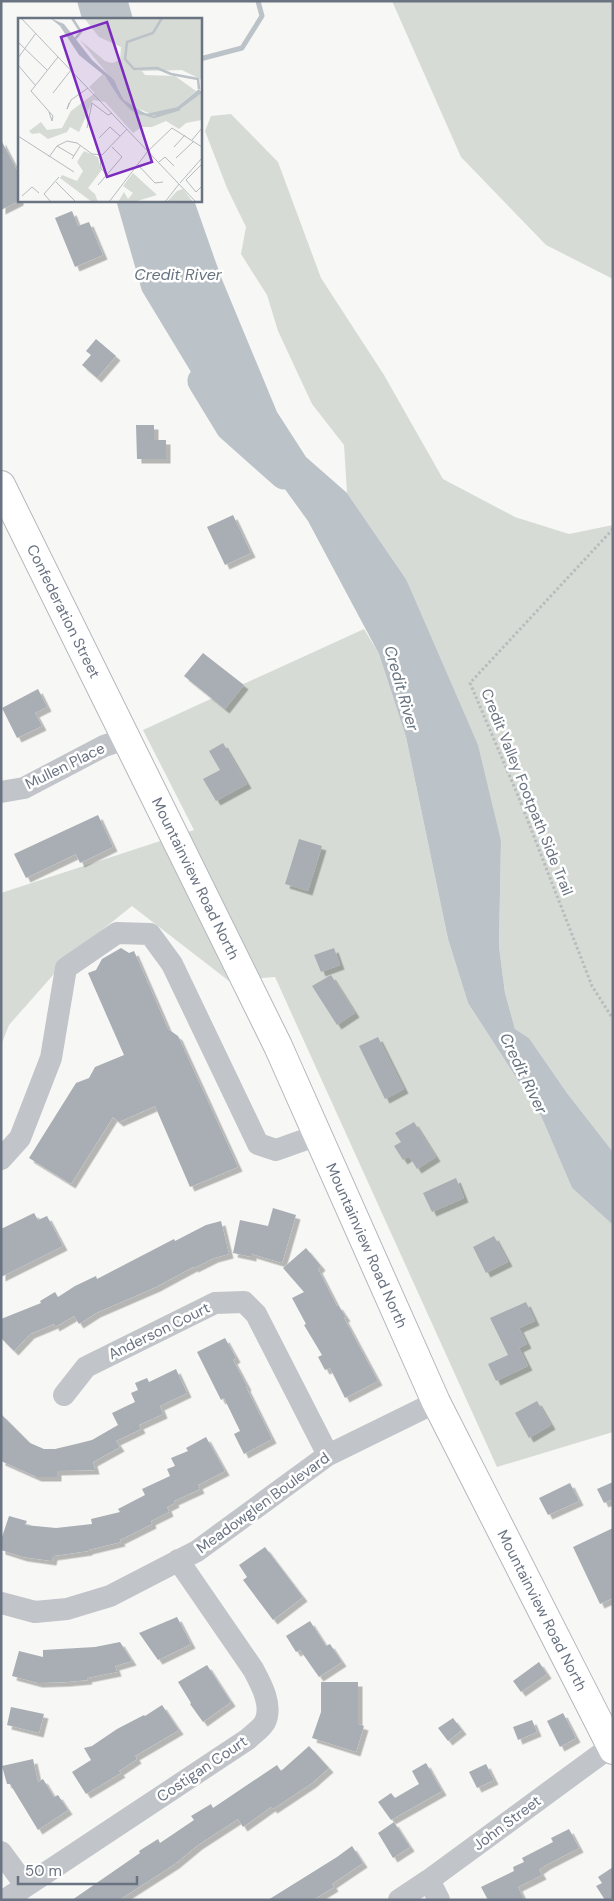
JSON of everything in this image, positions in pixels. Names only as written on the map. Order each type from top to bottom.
[{"type":"main road","name":"Confederation Street","points":[[1,485],[128,738]]},
{"type":"main road","name":"Mountainview Road North","points":[[128,738],[278,1046],[436,1402],[612,1747]]},
{"type":"street","name":"Mullen Place","points":[[1,792],[31,785],[104,746],[128,738]]},
{"type":"street","points":[[1,1159],[20,1138],[51,1058],[66,968],[117,933],[150,934],[172,964],[258,1144],[276,1150],[318,1135]]},
{"type":"street","name":"Anderson Court","points":[[64,1395],[86,1367],[215,1303],[244,1302],[256,1314],[328,1455]]},
{"type":"street","name":"Meadowglen Boulevard","points":[[1,1603],[35,1612],[67,1609],[110,1596],[197,1551],[328,1455],[436,1402]]},
{"type":"street","name":"Costigan Court","points":[[5,1900],[248,1739],[265,1722],[268,1706],[263,1688],[254,1669],[178,1560]]},
{"type":"street","name":"John Street","points":[[399,1900],[434,1890],[612,1747]]},
{"type":"street","points":[[1,1852],[26,1886]]},
{"type":"path","name":"Credit Valley Footpath Side Trail","points":[[613,528],[470,683],[519,798],[592,986],[613,1019]]},
{"type":"shaded area","points":[[392,1],[613,1],[613,279],[546,245],[461,157]]},
{"type":"shaded area","points":[[231,114],[278,162],[321,278],[384,375],[443,479],[515,517],[569,534],[613,525],[613,1152],[567,1093],[529,1038],[515,1029],[505,993],[499,946],[501,841],[406,579],[347,493],[344,445],[312,404],[278,331],[267,295],[241,254],[246,227],[227,188],[205,131],[211,116]]},
{"type":"shaded area","points":[[364,629],[379,654],[406,737],[448,939],[468,1003],[541,1116],[572,1188],[613,1225],[613,1432],[497,1467],[275,977],[229,981],[132,906],[82,946],[54,974],[9,1025],[1,1045],[1,893],[194,830],[143,730]]},
{"type":"water","points":[[77,1],[128,1],[133,18],[82,18]]},
{"type":"water","name":"Credit River","points":[[116,201],[194,201],[221,277],[277,412],[306,457],[347,493],[406,579],[478,745],[501,841],[499,946],[505,993],[515,1029],[529,1038],[567,1093],[613,1152],[613,1225],[572,1188],[541,1116],[468,1003],[448,939],[406,737],[379,654],[308,521],[258,452],[208,400],[142,291]]},
{"type":"building","points":[[1,140],[18,172],[19,201],[1,210]]},
{"type":"building","points":[[72,211],[78,226],[89,222],[103,255],[75,267],[55,218]]},
{"type":"building","points":[[96,339],[116,356],[97,378],[82,365],[91,355],[86,351]]},
{"type":"building","points":[[136,425],[154,425],[154,440],[166,440],[166,459],[137,459]]},
{"type":"building","points":[[233,515],[251,553],[225,565],[207,527]]},
{"type":"building","points":[[203,653],[244,685],[225,709],[184,676]]},
{"type":"building","points":[[38,689],[47,707],[35,713],[42,726],[17,738],[2,708]]},
{"type":"building","points":[[223,743],[247,784],[216,801],[203,779],[220,770],[209,751]]},
{"type":"building","points":[[98,815],[113,847],[80,863],[76,854],[26,878],[14,854]]},
{"type":"building","points":[[299,839],[322,846],[308,891],[285,884]]},
{"type":"building","points":[[121,948],[129,953],[134,951],[168,1029],[178,1036],[238,1167],[190,1187],[155,1106],[119,1122],[113,1117],[71,1184],[29,1158],[76,1083],[89,1078],[95,1067],[124,1055],[88,973],[96,970],[102,959]]},
{"type":"building","points":[[334,948],[340,965],[321,972],[314,955]]},
{"type":"building","points":[[331,975],[355,1013],[337,1025],[312,986]]},
{"type":"building","points":[[378,1037],[404,1089],[385,1099],[359,1046]]},
{"type":"building","points":[[414,1122],[436,1157],[417,1169],[409,1156],[403,1160],[394,1146],[401,1142],[395,1133]]},
{"type":"building","points":[[456,1178],[464,1198],[432,1212],[423,1193]]},
{"type":"building","points":[[273,1208],[296,1215],[282,1263],[252,1254],[252,1257],[233,1253],[240,1220],[268,1226]]},
{"type":"building","points":[[34,1213],[38,1220],[47,1216],[63,1246],[1,1277],[1,1229]]},
{"type":"building","points":[[221,1221],[229,1254],[193,1267],[156,1287],[96,1313],[79,1324],[74,1316],[55,1327],[54,1324],[30,1334],[14,1351],[1,1338],[1,1319],[41,1303],[40,1301],[55,1292],[58,1297],[75,1286],[96,1276],[97,1279],[174,1239],[175,1241],[206,1225]]},
{"type":"building","points":[[494,1236],[508,1262],[486,1273],[473,1247]]},
{"type":"building","points":[[306,1248],[321,1266],[318,1269],[337,1306],[346,1317],[344,1318],[378,1381],[345,1398],[330,1368],[325,1370],[318,1357],[322,1355],[304,1325],[306,1324],[292,1298],[304,1292],[283,1268]]},
{"type":"building","points":[[526,1302],[535,1321],[519,1328],[527,1344],[519,1348],[528,1366],[496,1381],[488,1364],[508,1355],[490,1318]]},
{"type":"building","points":[[225,1338],[236,1358],[233,1360],[272,1439],[244,1454],[234,1434],[240,1431],[224,1398],[221,1400],[197,1352]]},
{"type":"building","points":[[176,1369],[187,1393],[160,1406],[163,1414],[139,1425],[141,1429],[116,1441],[120,1447],[93,1462],[95,1470],[57,1471],[57,1477],[37,1477],[1,1461],[1,1414],[30,1443],[44,1449],[55,1449],[92,1440],[118,1425],[112,1413],[135,1402],[131,1393],[138,1390],[135,1383],[147,1378],[149,1382]]},
{"type":"building","points":[[537,1401],[551,1425],[529,1438],[515,1413]]},
{"type":"building","points":[[206,1437],[225,1471],[198,1485],[200,1489],[174,1501],[175,1503],[167,1507],[169,1512],[151,1521],[152,1524],[120,1540],[121,1542],[88,1551],[53,1556],[52,1561],[23,1557],[1,1550],[1,1540],[9,1516],[27,1521],[25,1525],[56,1528],[92,1524],[91,1519],[120,1512],[118,1509],[145,1495],[142,1489],[170,1476],[167,1469],[175,1466],[171,1458],[188,1451],[186,1448]]},
{"type":"building","points":[[613,1482],[613,1499],[604,1503],[597,1489]]},
{"type":"building","points":[[570,1483],[579,1501],[548,1515],[539,1498]]},
{"type":"building","points":[[613,1528],[613,1598],[600,1604],[573,1547]]},
{"type":"building","points":[[265,1547],[303,1597],[273,1620],[243,1580],[247,1577],[239,1565]]},
{"type":"building","points":[[177,1617],[191,1644],[158,1660],[139,1633]]},
{"type":"building","points":[[310,1621],[326,1646],[330,1644],[342,1662],[319,1677],[300,1650],[296,1652],[286,1636]]},
{"type":"building","points":[[120,1642],[132,1661],[115,1666],[117,1672],[87,1678],[88,1680],[66,1682],[38,1683],[12,1676],[19,1651],[43,1657],[43,1650],[95,1647]]},
{"type":"building","points":[[539,1662],[547,1674],[521,1692],[513,1681]]},
{"type":"building","points":[[207,1665],[231,1702],[203,1722],[178,1682]]},
{"type":"building","points":[[321,1682],[358,1682],[358,1724],[364,1726],[356,1752],[312,1738],[321,1712]]},
{"type":"building","points":[[162,1705],[179,1730],[135,1756],[137,1759],[119,1771],[121,1773],[86,1794],[72,1772],[91,1760],[84,1748],[92,1746],[117,1729],[145,1716]]},
{"type":"building","points":[[11,1707],[44,1714],[39,1733],[7,1725]]},
{"type":"building","points":[[563,1713],[576,1738],[560,1747],[547,1721]]},
{"type":"building","points":[[453,1718],[462,1730],[448,1741],[438,1728]]},
{"type":"building","points":[[532,1720],[537,1732],[518,1740],[513,1727]]},
{"type":"building","points":[[309,1746],[329,1768],[312,1783],[273,1809],[271,1807],[243,1827],[238,1819],[198,1845],[175,1864],[119,1900],[72,1900],[140,1853],[139,1851],[158,1839],[160,1843],[194,1820],[191,1816],[211,1804],[213,1808],[277,1765],[281,1771]]},
{"type":"building","points":[[33,1759],[38,1782],[43,1779],[54,1797],[58,1795],[68,1810],[38,1830],[10,1784],[7,1784],[2,1766]]},
{"type":"building","points":[[426,1763],[442,1791],[391,1820],[378,1802],[391,1793],[395,1798],[419,1784],[412,1771]]},
{"type":"building","points":[[486,1764],[494,1780],[477,1788],[469,1772]]},
{"type":"building","points":[[394,1822],[410,1847],[393,1858],[378,1833]]},
{"type":"building","points":[[569,1829],[579,1848],[546,1865],[539,1870],[542,1875],[518,1887],[524,1900],[488,1900],[481,1887],[514,1871],[513,1867],[524,1862],[522,1858],[553,1842],[551,1838]]},
{"type":"building","points":[[352,1846],[363,1863],[332,1884],[334,1887],[313,1900],[268,1900],[337,1857]]},
{"type":"building","points":[[613,1867],[613,1900],[605,1900],[596,1886],[602,1883],[598,1877]]},
{"type":"waterway","points":[[201,59],[242,48],[262,16],[258,1]]},
{"type":"waterway","name":"Credit River","points":[[202,381],[230,427],[284,475]]}]
